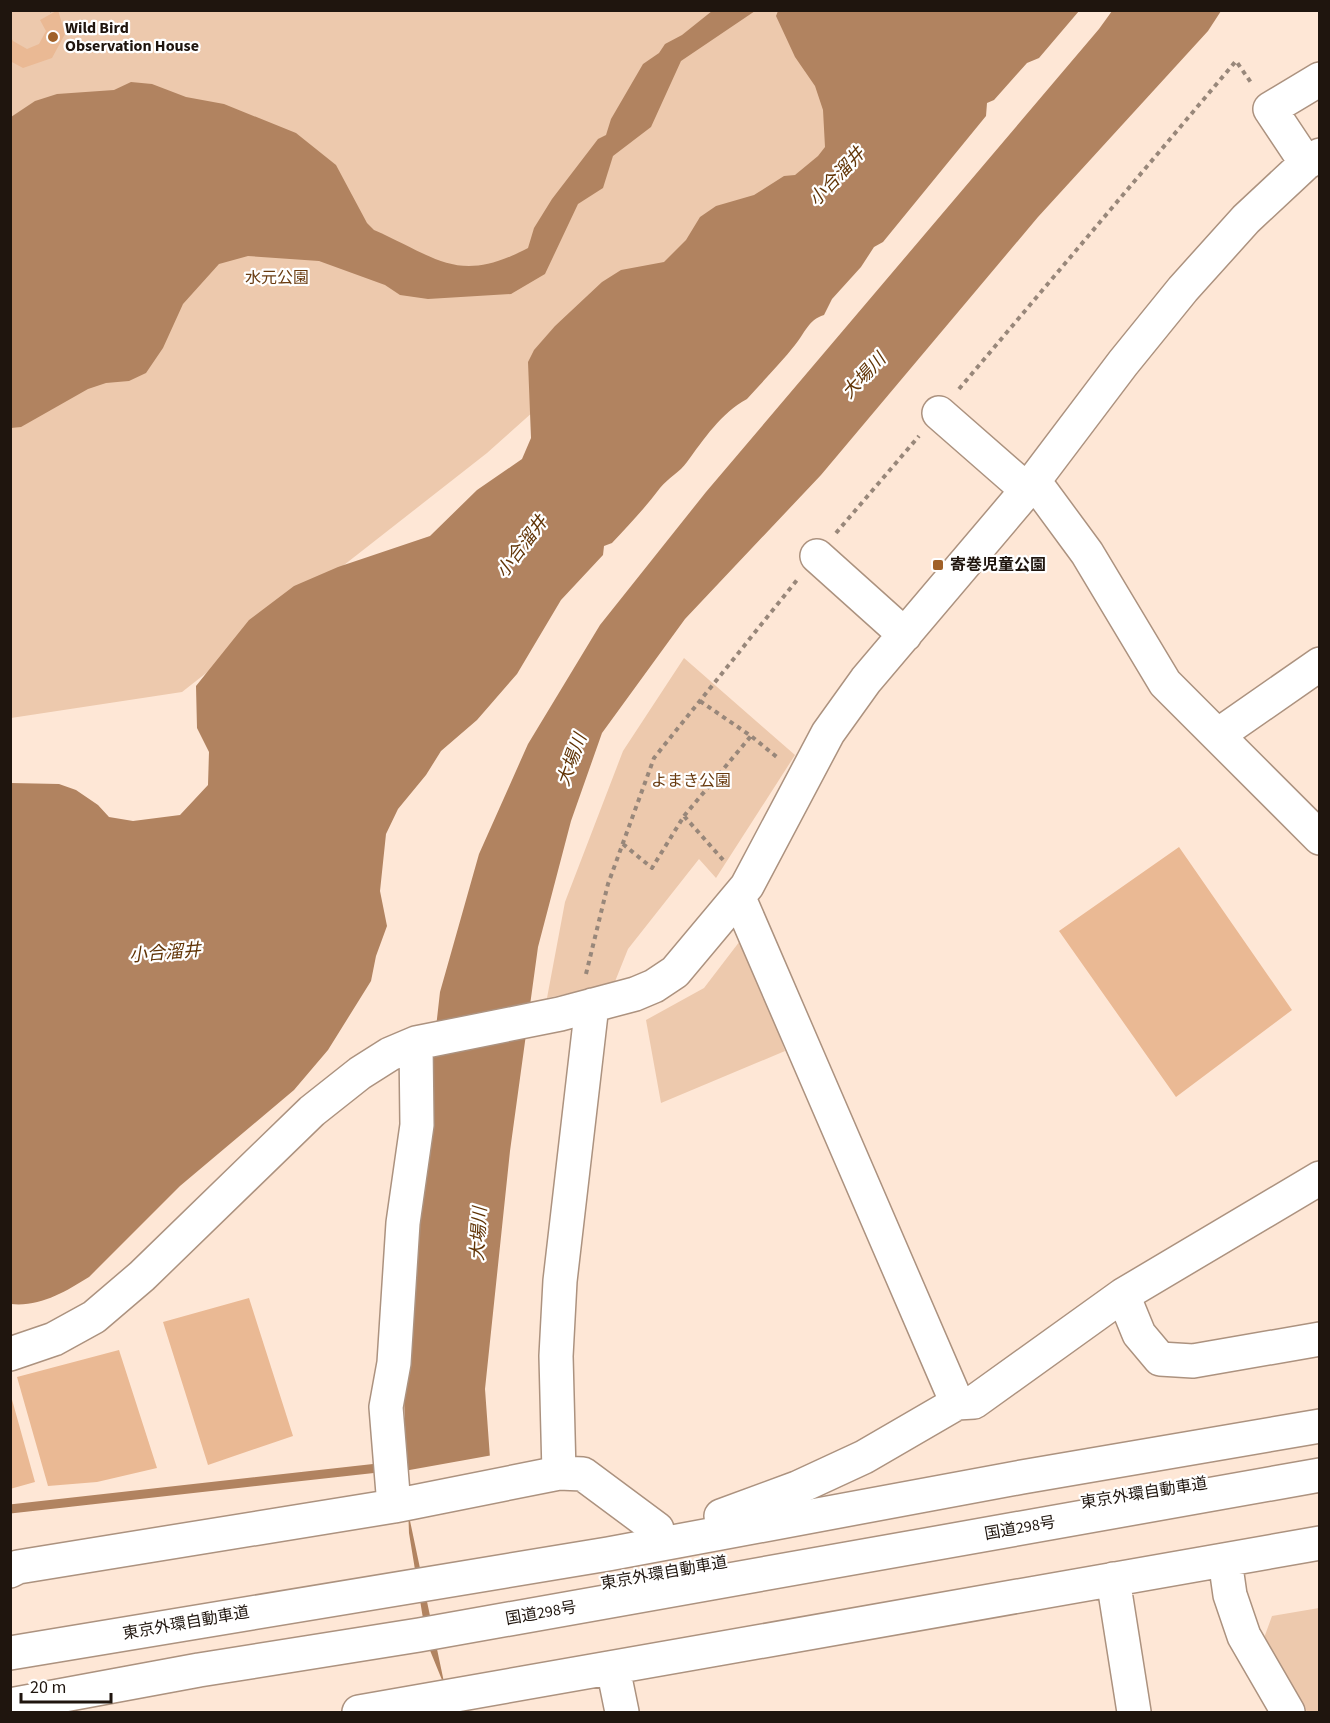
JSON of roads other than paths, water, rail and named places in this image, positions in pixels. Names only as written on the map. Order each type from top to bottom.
[{"type":"main road","points":[[10,1354],[54,1339],[94,1317],[142,1276],[312,1111],[360,1073],[390,1054],[422,1042],[576,1010],[635,994],[654,986],[675,972],[743,892],[802,778],[834,724],[866,680],[1030,485],[1183,289],[1246,219],[1313,159],[1270,110],[1320,79]]},
{"type":"main road","points":[[939,413],[1030,485],[1087,553],[1166,683],[1320,838]]},
{"type":"main road","points":[[817,556],[905,634]]},
{"type":"main road","points":[[1218,735],[1320,664]]},
{"type":"main road","points":[[743,892],[957,1403]]},
{"type":"main road","points":[[559,1473],[556,1356],[576,1010]]},
{"type":"main road","points":[[394,1506],[386,1407],[394,1363],[403,1223],[417,1125],[422,1042]]},
{"type":"main road","points":[[721,1516],[797,1488],[864,1457],[957,1403],[974,1402],[1123,1295],[1320,1178]]},
{"type":"main road","points":[[1123,1295],[1139,1334],[1160,1359],[1193,1361],[1320,1339]]},
{"type":"main road","points":[[10,1637],[559,1546],[1320,1412]]},
{"type":"main road","name":"東京外環自動車道","points":[[10,1653],[608,1554],[1022,1477],[1320,1426]]},
{"type":"main road","name":"東京外環自動車道","points":[[10,1691],[612,1582],[1320,1464]]},
{"type":"main road","points":[[13,1569],[394,1506],[559,1473],[583,1474],[657,1529]]},
{"type":"main road","name":"国道298号","points":[[10,1705],[1320,1475]]},
{"type":"main road","points":[[359,1713],[434,1706],[598,1671],[1320,1543]]},
{"type":"main road","points":[[1225,1560],[1230,1595],[1244,1636],[1288,1713]]},
{"type":"main road","points":[[1113,1579],[1134,1713]]},
{"type":"main road","points":[[598,1671],[622,1713]]},
{"type":"water","points":[[712,11],[755,11],[681,61],[651,127],[613,156],[603,188],[578,204],[545,274],[511,294],[428,299],[400,295],[385,285],[319,261],[248,256],[219,264],[183,304],[163,348],[146,373],[129,381],[106,383],[88,389],[21,427],[11,428],[11,117],[35,101],[57,94],[114,90],[131,82],[152,84],[186,97],[224,104],[296,133],[336,165],[367,223],[374,230],[432,258],[465,266],[483,265],[504,259],[528,248],[534,228],[552,199],[598,139],[606,135],[611,119],[643,64],[659,53],[665,44],[682,35]]},
{"type":"water","name":"小合溜井","points":[[778,11],[1079,11],[1039,58],[1027,63],[994,100],[987,103],[986,116],[883,242],[874,247],[861,267],[832,299],[824,315],[810,324],[789,352],[747,399],[721,419],[684,466],[663,484],[612,543],[604,546],[603,555],[561,600],[517,674],[477,720],[441,751],[426,775],[398,809],[386,834],[380,891],[387,926],[376,956],[371,981],[328,1050],[294,1090],[180,1186],[89,1277],[42,1301],[11,1304],[11,783],[59,784],[76,790],[98,805],[109,817],[133,821],[180,815],[208,785],[209,752],[197,728],[196,686],[249,620],[294,586],[338,567],[430,536],[477,490],[522,459],[531,438],[528,362],[534,350],[555,326],[602,282],[621,270],[664,262],[686,240],[700,217],[716,206],[754,195],[784,176],[795,175],[818,156],[825,147],[823,110],[815,86],[795,57],[776,16]]},
{"type":"water","name":"大場川","points":[[1112,11],[1221,11],[1208,31],[1038,217],[821,475],[685,619],[602,733],[571,821],[538,947],[510,1151],[485,1389],[494,1513],[455,1712],[427,1643],[409,1533],[404,1398],[417,1196],[440,992],[479,854],[528,744],[600,625],[706,492]]},
{"type":"waterway","points":[[10,1509],[387,1467]]},
{"type":"place","name":"Wild Bird Observation House","points":[[53,37]]},
{"type":"place","name":"寄巻児童公園","points":[[938,565]]},
{"type":"park label","name":"水元公園","points":[[277,278]]},
{"type":"park label","name":"よまき公園","points":[[691,781]]}]
